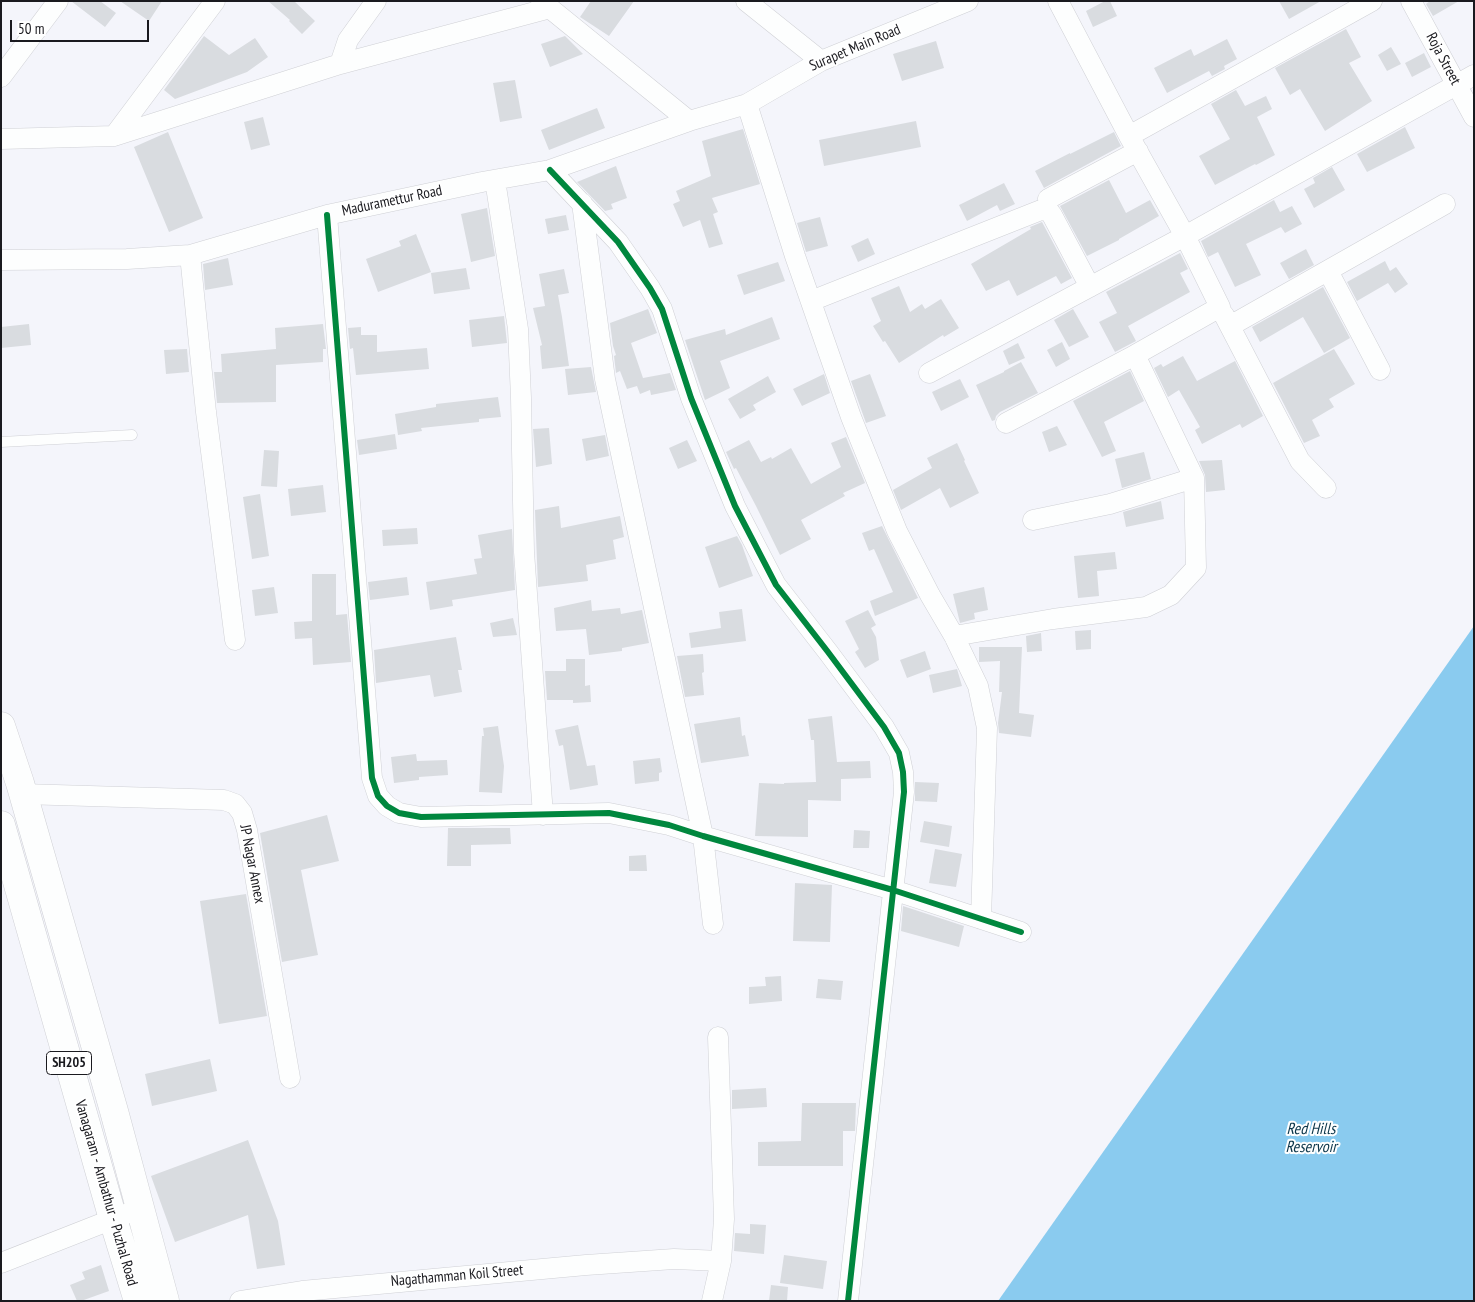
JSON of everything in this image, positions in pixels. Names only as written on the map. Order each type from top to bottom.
[{"type":"main road","points":[[1,726],[114,1111],[166,1301]]},
{"type":"main road","name":"Vanagaram - Ambathur - Puzhal Road","points":[[1,825],[138,1301]]},
{"type":"street","points":[[1,77],[58,1]]},
{"type":"street","points":[[114,136],[215,1]]},
{"type":"street","points":[[340,64],[348,40],[376,1]]},
{"type":"street","points":[[746,1],[822,60]]},
{"type":"street","name":"Surapet Main Road","points":[[747,104],[822,60],[968,1]]},
{"type":"street","points":[[1058,1],[1185,236],[1300,461],[1326,488]]},
{"type":"street","points":[[1048,199],[1134,143],[1372,1]]},
{"type":"street","name":"Roja Street","points":[[1411,1],[1474,117]]},
{"type":"street","points":[[1,139],[114,136],[340,64],[545,5],[688,121]]},
{"type":"street","points":[[929,373],[1185,236],[1474,75]]},
{"type":"street","points":[[747,104],[795,256],[851,417],[896,531],[954,636],[978,686],[987,728],[981,919]]},
{"type":"street","name":"Maduramettur Road","points":[[1,260],[127,259],[190,254],[327,215],[550,170],[688,121],[747,104]]},
{"type":"street","points":[[550,170],[618,242],[650,288],[662,309],[691,398],[735,506],[776,585],[884,727],[899,753],[903,772],[904,792],[848,1301]]},
{"type":"street","points":[[495,180],[518,329],[524,552],[543,815]]},
{"type":"street","points":[[582,203],[605,379],[703,836],[712,924]]},
{"type":"street","points":[[1230,326],[1445,204]]},
{"type":"street","points":[[811,301],[1046,209],[1052,215],[1090,287]]},
{"type":"street","points":[[327,215],[372,778],[378,796],[399,813],[421,817],[610,813],[669,824],[703,836],[894,890],[1021,932]]},
{"type":"street","points":[[190,254],[206,412],[235,640]]},
{"type":"street","points":[[1328,271],[1380,370]]},
{"type":"street","points":[[1006,423],[1135,355],[1220,307]]},
{"type":"street","points":[[954,636],[1053,619],[1146,607],[1171,595],[1196,568],[1194,478],[1135,355]]},
{"type":"street","points":[[1034,520],[1110,504],[1194,478]]},
{"type":"street","name":"JP Nagar Annex","points":[[22,794],[224,800],[235,804],[242,813],[247,830],[290,1078]]},
{"type":"street","points":[[712,1301],[721,1261],[724,1219],[718,1037]]},
{"type":"street","points":[[1,1263],[140,1208]]},
{"type":"street","name":"Nagathamman Koil Street","points":[[240,1301],[302,1291],[586,1264],[674,1259],[721,1261]]},
{"type":"lane","points":[[1,442],[132,435]]},
{"type":"water","name":"Red Hills Reservoir","points":[[1474,626],[1474,1301],[998,1301]]},
{"type":"building","points":[[71,1],[100,1],[116,13],[105,27]]},
{"type":"building","points":[[120,1],[162,1],[149,21]]},
{"type":"building","points":[[268,1],[294,1],[315,21],[302,34],[290,20]]},
{"type":"building","points":[[591,1],[634,1],[609,36],[580,17]]},
{"type":"building","points":[[1105,1],[1110,1],[1117,16],[1093,27],[1086,11]]},
{"type":"building","points":[[1279,1],[1321,1],[1289,19]]},
{"type":"building","points":[[1430,1],[1459,1],[1433,16],[1426,4]]},
{"type":"building","points":[[1346,29],[1361,57],[1349,63],[1372,101],[1325,131],[1300,89],[1290,95],[1275,68]]},
{"type":"building","points":[[204,36],[229,55],[255,38],[268,57],[247,72],[175,99],[164,90]]},
{"type":"building","points":[[565,36],[583,54],[550,67],[541,44]]},
{"type":"building","points":[[1227,39],[1237,59],[1224,66],[1225,69],[1212,76],[1209,71],[1167,93],[1154,68],[1191,49],[1194,56]]},
{"type":"building","points":[[936,41],[944,68],[902,81],[893,54]]},
{"type":"building","points":[[1391,47],[1401,64],[1387,71],[1378,55]]},
{"type":"building","points":[[1424,53],[1431,67],[1412,77],[1405,63]]},
{"type":"building","points":[[515,80],[522,118],[500,122],[493,83]]},
{"type":"building","points":[[1236,90],[1245,106],[1266,96],[1272,109],[1257,117],[1275,155],[1215,185],[1199,156],[1230,139],[1211,104]]},
{"type":"building","points":[[597,108],[605,128],[549,150],[541,130]]},
{"type":"building","points":[[263,117],[270,145],[251,150],[244,122]]},
{"type":"building","points":[[916,121],[921,147],[824,166],[819,140]]},
{"type":"building","points":[[1405,127],[1415,148],[1367,172],[1357,154]]},
{"type":"building","points":[[743,129],[760,184],[712,198],[718,212],[713,214],[723,244],[709,248],[700,220],[683,227],[673,204],[680,201],[676,191],[711,176],[702,141]]},
{"type":"building","points":[[168,132],[203,218],[169,232],[134,147]]},
{"type":"building","points":[[1114,132],[1121,146],[1044,188],[1035,171]]},
{"type":"building","points":[[616,166],[627,198],[611,204],[613,209],[605,211],[577,182]]},
{"type":"building","points":[[1332,167],[1345,190],[1314,208],[1304,189],[1315,183],[1313,178]]},
{"type":"building","points":[[1109,180],[1126,213],[1150,200],[1159,216],[1119,240],[1087,256],[1060,206]]},
{"type":"building","points":[[1004,183],[1015,204],[1000,211],[997,205],[967,221],[959,205]]},
{"type":"building","points":[[1274,200],[1280,212],[1292,206],[1302,224],[1285,233],[1281,227],[1246,244],[1261,275],[1235,287],[1218,252],[1208,257],[1201,241]]},
{"type":"building","points":[[487,208],[495,256],[471,262],[461,214]]},
{"type":"building","points":[[566,215],[569,230],[548,234],[545,219]]},
{"type":"building","points":[[820,217],[828,246],[806,252],[797,223]]},
{"type":"building","points":[[1042,222],[1072,278],[1061,284],[1056,276],[1017,296],[1009,280],[986,291],[971,264],[1031,229],[1030,227]]},
{"type":"building","points":[[416,234],[431,272],[378,292],[366,259],[401,246],[399,241]]},
{"type":"building","points":[[868,238],[875,254],[858,262],[851,246]]},
{"type":"building","points":[[1306,249],[1314,265],[1289,279],[1280,263]]},
{"type":"building","points":[[1180,253],[1188,269],[1180,273],[1190,292],[1128,326],[1136,341],[1115,352],[1099,322],[1117,313],[1106,292]]},
{"type":"building","points":[[228,258],[233,285],[205,290],[203,264]]},
{"type":"building","points":[[1385,261],[1390,271],[1396,267],[1408,284],[1395,293],[1388,283],[1357,301],[1347,282]]},
{"type":"building","points":[[778,262],[785,281],[744,295],[737,275]]},
{"type":"building","points":[[466,268],[470,289],[434,294],[431,273]]},
{"type":"building","points":[[564,269],[569,293],[558,295],[569,366],[542,369],[540,346],[542,345],[533,308],[545,306],[539,274]]},
{"type":"building","points":[[899,286],[910,312],[922,304],[925,309],[941,299],[959,328],[944,337],[943,335],[899,363],[873,326],[881,321],[871,298]]},
{"type":"building","points":[[1323,287],[1350,338],[1324,353],[1303,317],[1260,342],[1252,327]]},
{"type":"building","points":[[648,309],[657,333],[631,343],[643,378],[670,373],[676,390],[651,395],[650,390],[640,394],[637,386],[627,389],[620,371],[616,373],[614,356],[616,355],[610,323]]},
{"type":"building","points":[[1073,309],[1089,337],[1069,347],[1054,320]]},
{"type":"building","points":[[504,316],[507,343],[472,347],[469,320]]},
{"type":"building","points":[[772,317],[780,339],[720,361],[730,388],[705,400],[685,340],[725,329],[726,335]]},
{"type":"building","points":[[29,324],[31,345],[1,348],[1,327]]},
{"type":"building","points":[[323,324],[326,349],[323,349],[323,362],[276,365],[276,402],[217,403],[214,372],[222,372],[221,354],[276,349],[275,328]]},
{"type":"building","points":[[361,327],[361,335],[377,335],[377,352],[427,348],[429,369],[356,375],[353,348],[350,349],[348,328]]},
{"type":"building","points":[[1062,342],[1070,359],[1056,367],[1047,350]]},
{"type":"building","points":[[1018,343],[1025,358],[1009,365],[1003,351]]},
{"type":"building","points":[[187,349],[189,372],[166,374],[164,350]]},
{"type":"building","points":[[1334,349],[1355,384],[1329,399],[1334,407],[1312,420],[1320,436],[1304,443],[1273,383]]},
{"type":"building","points":[[1183,356],[1197,381],[1235,361],[1263,416],[1242,428],[1240,424],[1202,444],[1195,430],[1200,427],[1179,390],[1168,397],[1154,368],[1161,364],[1163,367]]},
{"type":"building","points":[[1021,362],[1038,393],[1000,412],[995,420],[992,421],[976,385]]},
{"type":"building","points":[[591,367],[596,392],[568,395],[565,369]]},
{"type":"building","points":[[1130,371],[1144,401],[1104,422],[1116,451],[1102,457],[1073,401]]},
{"type":"building","points":[[824,374],[830,393],[802,406],[793,389]]},
{"type":"building","points":[[870,374],[886,416],[866,423],[851,381]]},
{"type":"building","points":[[768,376],[776,392],[753,405],[756,410],[740,419],[728,399]]},
{"type":"building","points":[[960,379],[969,397],[941,411],[932,392]]},
{"type":"building","points":[[498,397],[501,417],[479,419],[479,422],[421,428],[422,431],[398,435],[395,414],[436,407],[436,404]]},
{"type":"building","points":[[1057,426],[1067,445],[1049,452],[1042,432]]},
{"type":"building","points":[[549,428],[552,464],[536,467],[533,429]]},
{"type":"building","points":[[395,434],[397,449],[359,455],[357,440]]},
{"type":"building","points":[[605,435],[609,456],[586,461],[582,439]]},
{"type":"building","points":[[846,437],[865,483],[843,493],[845,496],[801,520],[811,539],[780,555],[726,452],[749,440],[761,462],[771,457],[772,459],[791,448],[811,484],[841,467],[831,443]]},
{"type":"building","points":[[687,440],[697,461],[678,469],[669,448]]},
{"type":"building","points":[[957,443],[979,493],[950,508],[940,488],[901,510],[893,490],[932,468],[927,458]]},
{"type":"building","points":[[264,450],[279,451],[277,487],[261,486]]},
{"type":"building","points":[[1144,452],[1151,479],[1122,488],[1115,459]]},
{"type":"building","points":[[1222,460],[1225,490],[1206,492],[1205,475],[1199,461]]},
{"type":"building","points":[[323,485],[326,512],[291,516],[288,489]]},
{"type":"building","points":[[260,494],[269,556],[252,559],[243,497]]},
{"type":"building","points":[[1161,501],[1164,519],[1126,527],[1123,512]]},
{"type":"building","points":[[559,506],[561,528],[620,516],[624,537],[613,540],[616,559],[586,565],[588,581],[538,587],[535,510]]},
{"type":"building","points":[[882,526],[918,598],[875,616],[870,601],[893,592],[874,549],[869,551],[862,533]]},
{"type":"building","points":[[417,528],[418,544],[383,546],[382,530]]},
{"type":"building","points":[[512,529],[515,590],[452,600],[453,606],[430,610],[426,582],[477,574],[474,559],[482,558],[478,535]]},
{"type":"building","points":[[737,536],[753,576],[719,588],[705,547]]},
{"type":"building","points":[[1115,552],[1117,569],[1097,571],[1099,596],[1078,598],[1074,556]]},
{"type":"building","points":[[312,574],[336,574],[336,615],[347,614],[351,662],[313,665],[312,638],[295,639],[294,622],[312,621]]},
{"type":"building","points":[[407,577],[409,595],[370,600],[368,582]]},
{"type":"building","points":[[274,587],[278,613],[255,616],[252,590]]},
{"type":"building","points":[[984,587],[988,610],[974,613],[975,619],[960,623],[953,594]]},
{"type":"building","points":[[591,600],[592,611],[620,608],[621,614],[642,610],[649,643],[622,648],[622,651],[589,655],[586,629],[556,631],[554,608]]},
{"type":"building","points":[[742,609],[746,641],[691,648],[689,633],[721,628],[719,612]]},
{"type":"building","points":[[868,610],[876,625],[871,628],[876,637],[879,660],[865,668],[855,652],[859,649],[845,621]]},
{"type":"building","points":[[513,618],[517,635],[493,637],[490,623]]},
{"type":"building","points":[[1091,630],[1091,649],[1076,650],[1075,631]]},
{"type":"building","points":[[1041,633],[1042,651],[1027,652],[1026,636]]},
{"type":"building","points":[[456,637],[462,670],[458,670],[462,692],[434,697],[430,675],[376,683],[374,650]]},
{"type":"building","points":[[979,647],[1022,647],[1019,713],[1034,715],[1031,737],[999,733],[998,723],[1002,692],[999,692],[1000,661],[979,662]]},
{"type":"building","points":[[925,651],[931,669],[907,678],[900,660]]},
{"type":"building","points":[[703,654],[704,695],[685,697],[677,656]]},
{"type":"building","points":[[566,659],[585,659],[585,686],[590,685],[591,702],[573,703],[573,700],[547,700],[545,671],[566,671]]},
{"type":"building","points":[[957,669],[962,686],[933,693],[929,675]]},
{"type":"building","points":[[832,716],[837,762],[870,761],[871,778],[841,779],[841,801],[808,800],[808,837],[755,836],[759,783],[816,782],[814,740],[811,740],[808,719]]},
{"type":"building","points":[[740,717],[742,736],[745,735],[749,756],[701,763],[694,724]]},
{"type":"building","points":[[578,725],[587,766],[595,765],[598,785],[570,790],[563,745],[559,746],[555,730]]},
{"type":"building","points":[[498,726],[504,766],[502,793],[479,792],[483,728]]},
{"type":"building","points":[[416,754],[417,761],[447,760],[448,775],[419,777],[419,780],[394,783],[391,757]]},
{"type":"building","points":[[660,758],[662,772],[659,773],[659,781],[635,784],[633,761]]},
{"type":"building","points":[[915,782],[939,783],[937,802],[915,801]]},
{"type":"building","points":[[327,815],[339,861],[301,870],[318,955],[282,962],[260,833]]},
{"type":"building","points":[[924,821],[952,826],[949,847],[920,842]]},
{"type":"building","points":[[448,828],[510,828],[511,844],[471,845],[471,866],[447,866]]},
{"type":"building","points":[[854,830],[870,831],[869,848],[853,848]]},
{"type":"building","points":[[935,849],[962,854],[956,887],[929,883]]},
{"type":"building","points":[[646,855],[647,871],[629,871],[629,856]]},
{"type":"building","points":[[795,883],[832,885],[830,942],[793,941]]},
{"type":"building","points":[[246,894],[267,1016],[219,1024],[200,901]]},
{"type":"building","points":[[903,906],[964,926],[959,947],[901,931]]},
{"type":"building","points":[[781,976],[782,1001],[749,1004],[749,987],[766,986],[765,977]]},
{"type":"building","points":[[818,979],[843,981],[841,1000],[816,998]]},
{"type":"building","points":[[210,1059],[217,1091],[152,1106],[145,1074]]},
{"type":"building","points":[[766,1088],[767,1107],[732,1109],[732,1090]]},
{"type":"building","points":[[802,1103],[856,1103],[855,1131],[843,1131],[843,1166],[758,1166],[758,1142],[801,1141]]},
{"type":"building","points":[[248,1140],[278,1221],[285,1265],[257,1269],[248,1215],[175,1242],[151,1176]]},
{"type":"building","points":[[750,1224],[766,1225],[764,1254],[734,1251],[735,1233],[750,1234]]},
{"type":"building","points":[[784,1255],[827,1261],[823,1289],[780,1283]]},
{"type":"building","points":[[101,1265],[109,1291],[77,1301],[70,1285],[85,1279],[82,1272]]},
{"type":"building","points":[[771,1285],[788,1287],[787,1301],[769,1301]]},
{"type":"cycle path","points":[[550,170],[618,242],[650,288],[662,309],[691,398],[735,506],[776,585],[884,727],[899,753],[903,772],[904,792],[848,1301]]},
{"type":"cycle path","points":[[327,215],[372,778],[378,796],[387,806],[399,813],[421,817],[609,813],[669,825],[893,890],[1021,932]]}]
